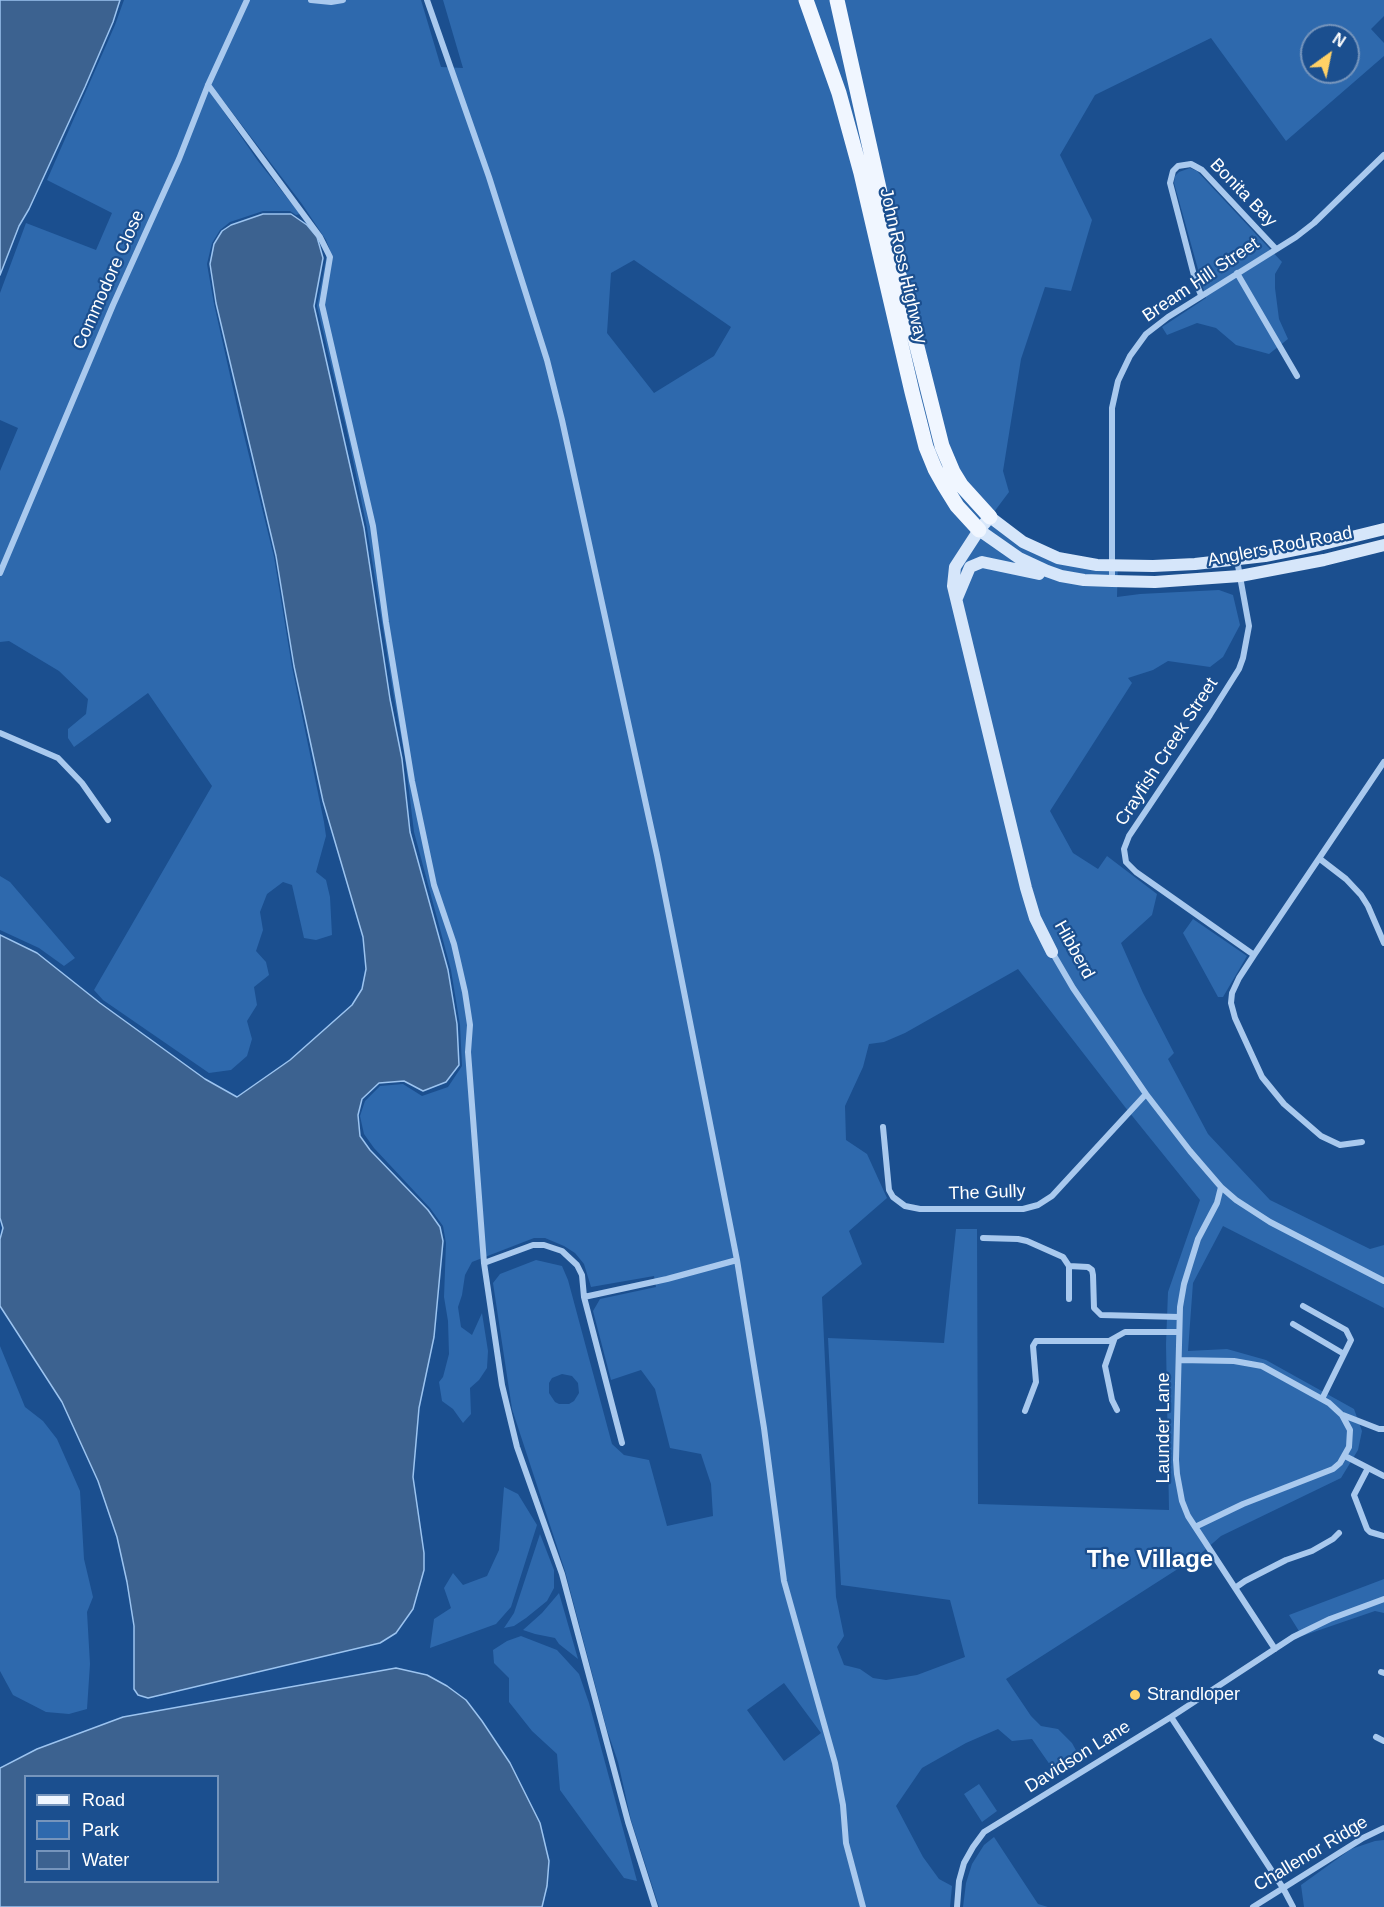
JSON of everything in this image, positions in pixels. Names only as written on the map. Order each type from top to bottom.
[{"type":"main road","name":"John Ross Highway","points":[[806,0],[838,93],[861,173],[926,447],[935,469],[957,506],[979,530]]},
{"type":"main road","name":"John Ross Highway","points":[[837,0],[898,274],[942,446],[961,485],[990,517]]},
{"type":"street","name":"Commodore Close","points":[[0,573],[179,159],[208,85],[247,0]]},
{"type":"street","points":[[311,0],[331,2],[343,0]]},
{"type":"street","points":[[427,0],[489,177],[547,360],[562,420],[657,855],[737,1260],[764,1428],[771,1498],[784,1581],[836,1764],[846,1843],[862,1907]]},
{"type":"street","points":[[208,85],[320,237],[330,257],[322,305],[373,526],[412,782],[434,885],[454,945],[465,992],[470,1025],[468,1052],[484,1263],[502,1385],[517,1447],[562,1574],[628,1822],[656,1907]]},
{"type":"street","name":"Bream Hill Street","points":[[1112,581],[1112,408],[1118,381],[1130,356],[1146,334],[1167,317],[1314,223],[1384,155]]},
{"type":"street","name":"Bonita Bay","points":[[1201,295],[1170,183],[1173,171],[1178,166],[1191,164],[1202,170],[1276,249]]},
{"type":"street","points":[[1237,273],[1297,376]]},
{"type":"street","name":"Hibberd","points":[[990,517],[955,567],[953,580],[1026,888],[1035,918],[1052,952],[1073,988],[1146,1094],[1190,1151],[1221,1186],[1243,1205],[1270,1222],[1384,1281]]},
{"type":"street","name":"Anglers Rod Road","points":[[990,517],[1023,542],[1046,554],[1071,561],[1113,566],[1185,565],[1237,560],[1292,551],[1384,529]]},
{"type":"street","name":"Anglers Rod Road","points":[[979,530],[1019,558],[1061,576],[1084,580],[1166,582],[1240,576],[1324,560],[1384,545]]},
{"type":"street","name":"Crayfish Creek Street","points":[[1237,560],[1249,626],[1246,649],[1239,669],[1129,836],[1124,855],[1126,862],[1136,872],[1254,955]]},
{"type":"street","points":[[957,598],[970,567],[982,562],[1044,575],[1061,576]]},
{"type":"street","points":[[0,733],[58,758],[82,783],[108,820]]},
{"type":"street","points":[[1362,1142],[1340,1145],[1321,1136],[1284,1104],[1262,1077],[1234,1018],[1232,993],[1254,955],[1384,762]]},
{"type":"street","points":[[1320,859],[1346,879],[1361,895],[1384,943]]},
{"type":"street","name":"The Gully","points":[[883,1127],[887,1182],[893,1197],[905,1206],[920,1209],[1023,1209],[1038,1205],[1058,1191],[1146,1094]]},
{"type":"street","name":"Launder Lane","points":[[1221,1186],[1217,1203],[1198,1239],[1184,1284],[1179,1317],[1177,1474],[1182,1502],[1195,1527],[1275,1649]]},
{"type":"street","points":[[983,1239],[1027,1241],[1063,1257],[1069,1266],[1069,1299]]},
{"type":"street","points":[[484,1263],[533,1245],[553,1247],[571,1257],[582,1275],[584,1297],[622,1443]]},
{"type":"street","points":[[584,1297],[667,1279],[737,1260]]},
{"type":"street","points":[[1069,1266],[1088,1267],[1092,1270],[1094,1308],[1101,1315],[1179,1317]]},
{"type":"street","points":[[1303,1306],[1346,1330],[1351,1340],[1322,1399]]},
{"type":"street","points":[[1293,1324],[1344,1353]]},
{"type":"street","points":[[1025,1411],[1036,1382],[1033,1346],[1036,1341],[1114,1340],[1125,1332],[1179,1332]]},
{"type":"street","points":[[1114,1340],[1106,1366],[1112,1400],[1117,1410]]},
{"type":"street","points":[[1179,1360],[1234,1360],[1254,1363],[1322,1399],[1342,1415],[1379,1429],[1384,1428]]},
{"type":"street","points":[[1195,1527],[1243,1504],[1325,1474],[1341,1463],[1349,1447],[1350,1430],[1342,1415]]},
{"type":"street","points":[[1345,1456],[1384,1476]]},
{"type":"street","points":[[1368,1468],[1354,1495],[1367,1529],[1384,1536]]},
{"type":"street","points":[[1235,1588],[1286,1560],[1312,1551],[1339,1533]]},
{"type":"street","name":"Davidson Lane","points":[[957,1907],[959,1881],[964,1863],[984,1832],[1312,1627],[1384,1599]]},
{"type":"street","points":[[1171,1717],[1283,1888],[1293,1907]]},
{"type":"street","points":[[1376,1737],[1384,1741]]},
{"type":"street","name":"Challenor Ridge","points":[[1253,1907],[1363,1838],[1384,1828]]},
{"type":"green space","points":[[124,0],[421,0],[441,67],[463,68],[443,0],[1384,0],[1384,16],[1371,29],[1384,43],[1384,56],[1360,77],[1360,24],[1300,24],[1300,84],[1352,84],[1286,141],[1211,38],[1095,95],[1060,155],[1092,220],[1071,291],[1045,287],[1021,359],[1003,471],[1009,492],[994,512],[1025,537],[1049,548],[1076,558],[1118,560],[1117,597],[1219,590],[1233,595],[1240,625],[1223,657],[1210,667],[1168,661],[1153,670],[1128,678],[1132,683],[1050,811],[1073,853],[1098,869],[1107,856],[1157,894],[1152,915],[1121,943],[1143,993],[1174,1053],[1168,1059],[1208,1134],[1270,1200],[1370,1249],[1384,1245],[1384,1308],[1223,1226],[1193,1283],[1188,1351],[1227,1349],[1266,1360],[1354,1409],[1362,1431],[1358,1450],[1341,1478],[1221,1536],[1198,1556],[1006,1679],[1031,1716],[1041,1726],[1058,1729],[1072,1743],[1078,1754],[1055,1772],[1032,1739],[1012,1741],[998,1729],[966,1743],[922,1768],[896,1806],[923,1857],[939,1879],[952,1886],[950,1907],[659,1907],[631,1820],[618,1762],[607,1730],[565,1571],[512,1409],[493,1283],[500,1274],[536,1260],[562,1266],[568,1280],[612,1444],[624,1455],[649,1460],[667,1526],[713,1516],[711,1484],[701,1454],[670,1448],[655,1389],[641,1370],[611,1380],[593,1311],[600,1299],[656,1287],[654,1276],[591,1287],[584,1264],[575,1253],[545,1238],[534,1238],[472,1262],[465,1275],[458,1307],[461,1327],[472,1335],[482,1313],[488,1351],[487,1368],[470,1388],[471,1414],[463,1423],[453,1409],[442,1401],[439,1382],[443,1377],[449,1354],[448,1321],[444,1297],[446,1243],[443,1226],[430,1208],[374,1148],[364,1134],[360,1116],[365,1101],[380,1086],[403,1084],[422,1096],[448,1087],[462,1066],[460,1025],[451,970],[414,832],[405,758],[367,528],[317,306],[326,250],[330,250],[302,204],[219,95],[215,99],[258,161],[300,214],[296,215],[290,211],[263,211],[230,222],[220,230],[212,243],[207,264],[239,415],[274,557],[292,667],[324,822],[326,836],[316,872],[326,880],[330,897],[332,935],[316,940],[304,938],[292,885],[283,882],[267,894],[260,912],[263,930],[256,951],[266,962],[269,975],[254,987],[257,1005],[247,1021],[252,1039],[247,1056],[231,1070],[209,1073],[103,1000],[94,990],[212,786],[148,693],[74,747],[68,738],[68,729],[86,714],[88,699],[59,671],[9,641],[0,642],[0,471],[18,428],[0,420],[0,293],[26,223],[96,250],[112,213],[47,180]],"holes":[[[634,260],[731,327],[714,356],[654,393],[607,333],[611,273]],[[1018,969],[1200,1200],[1168,1292],[1166,1344],[1169,1510],[978,1504],[977,1229],[956,1229],[944,1343],[828,1338],[841,1585],[950,1600],[965,1657],[917,1675],[886,1680],[873,1678],[860,1669],[844,1665],[837,1647],[844,1636],[836,1597],[822,1297],[862,1264],[849,1231],[887,1198],[867,1154],[846,1140],[845,1106],[863,1067],[869,1044],[884,1042],[905,1033]],[[562,1374],[572,1376],[578,1383],[579,1393],[574,1401],[569,1404],[555,1402],[549,1393],[549,1383],[552,1378]],[[784,1683],[821,1733],[784,1761],[747,1710]]]},
{"type":"green space","points":[[1190,168],[1197,171],[1282,262],[1275,274],[1275,288],[1279,319],[1288,339],[1269,354],[1236,345],[1216,328],[1197,323],[1167,335],[1162,327],[1206,298],[1174,183],[1175,176],[1179,172]]},
{"type":"green space","points":[[0,876],[10,882],[75,958],[64,966],[39,948],[0,930]]},
{"type":"green space","points":[[1193,919],[1247,956],[1223,997],[1218,997],[1183,933]]},
{"type":"green space","points":[[0,1346],[25,1407],[43,1421],[57,1439],[80,1491],[84,1559],[93,1597],[87,1612],[90,1664],[87,1709],[69,1714],[46,1712],[13,1695],[0,1671]]},
{"type":"green space","points":[[504,1487],[518,1494],[537,1525],[511,1607],[496,1624],[430,1648],[434,1619],[451,1608],[444,1588],[453,1573],[463,1585],[487,1576],[499,1550]]},
{"type":"green space","points":[[540,1534],[554,1570],[554,1588],[547,1601],[526,1618],[514,1626],[504,1628],[514,1613]]},
{"type":"green space","points":[[1384,1579],[1384,1613],[1375,1611],[1302,1636],[1289,1615]]},
{"type":"green space","points":[[559,1593],[578,1659],[555,1638],[523,1630]]},
{"type":"green space","points":[[521,1636],[557,1650],[579,1674],[589,1703],[637,1881],[624,1878],[560,1790],[557,1754],[532,1731],[509,1702],[509,1678],[494,1663],[493,1650]]},
{"type":"green space","points":[[979,1784],[997,1811],[982,1822],[964,1794]]},
{"type":"green space","points":[[994,1837],[1038,1904],[1048,1907],[963,1907],[966,1883],[972,1864],[984,1845]]},
{"type":"green space","points":[[1384,1840],[1384,1907],[1304,1907],[1301,1885],[1351,1849]]},
{"type":"water","points":[[0,0],[120,0],[85,87],[19,226],[0,275]]},
{"type":"water","points":[[263,214],[291,214],[307,225],[317,237],[323,258],[314,306],[364,528],[390,699],[402,759],[410,832],[448,970],[457,1024],[459,1065],[446,1082],[423,1091],[404,1081],[379,1083],[362,1099],[358,1115],[360,1136],[370,1150],[428,1210],[440,1227],[443,1241],[434,1337],[419,1408],[413,1477],[424,1553],[424,1570],[413,1609],[396,1633],[380,1643],[148,1698],[138,1695],[134,1689],[134,1626],[127,1582],[117,1537],[98,1481],[62,1402],[0,1306],[0,1239],[3,1228],[0,1218],[0,935],[37,953],[100,1003],[205,1079],[237,1097],[290,1060],[352,1005],[362,989],[366,969],[363,937],[323,801],[294,666],[276,556],[216,303],[210,264],[214,244],[222,231],[231,225]]},
{"type":"water","points":[[396,1668],[427,1675],[466,1700],[510,1763],[540,1823],[549,1861],[542,1907],[0,1907],[0,1768],[37,1749],[123,1717]]},
{"type":"place","name":"Strandloper","points":[[1135,1695]]},
{"type":"district","name":"The Village","points":[[1150,1560]]}]
